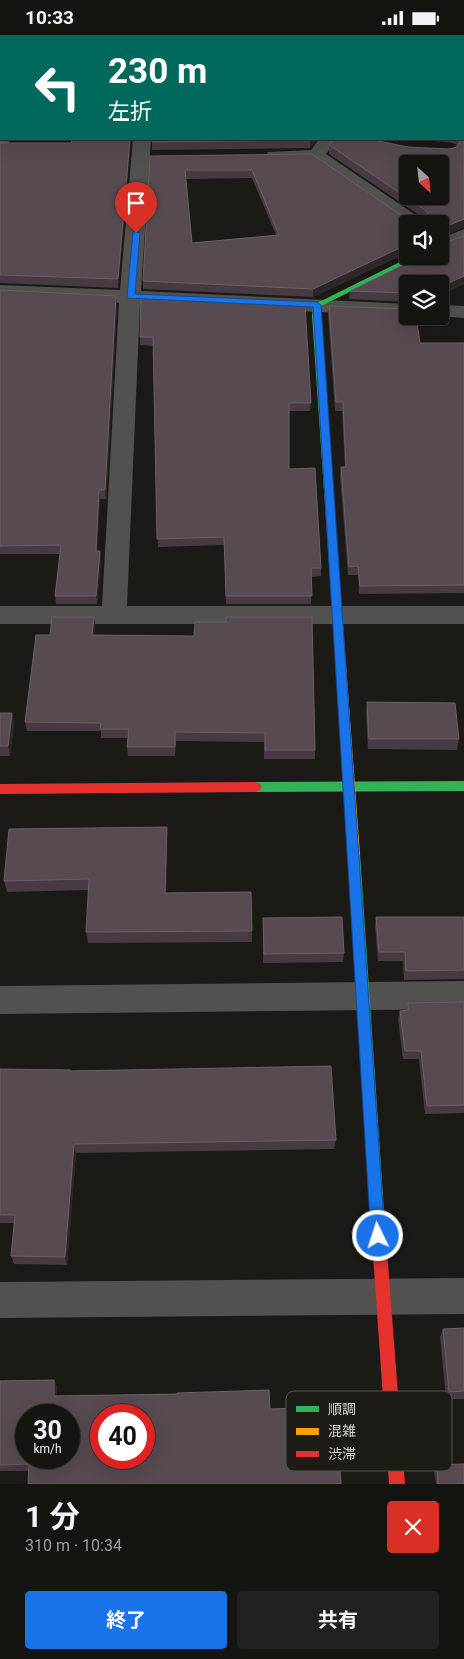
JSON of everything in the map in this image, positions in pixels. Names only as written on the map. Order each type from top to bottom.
[{"type":"street","points":[[316,155],[327,140]]},
{"type":"street","points":[[114,616],[130,296],[149,152]]},
{"type":"street","points":[[258,156],[316,155],[403,215]]},
{"type":"street","points":[[449,241],[464,235]]},
{"type":"street","points":[[317,305],[400,265]]},
{"type":"street","points":[[0,291],[399,310]]},
{"type":"street","points":[[317,305],[336,615],[390,1391]]},
{"type":"street","points":[[449,312],[464,313]]},
{"type":"street","points":[[0,615],[464,615]]},
{"type":"street","points":[[0,789],[464,787]]},
{"type":"street","points":[[0,1000],[464,995]]},
{"type":"street","points":[[0,1300],[464,1296]]},
{"type":"street","points":[[396,1471],[397,1484]]},
{"type":"building","points":[[72,140],[130,140],[118,279],[0,275],[0,143],[71,143]]},
{"type":"building","points":[[152,140],[310,140],[152,142]]},
{"type":"building","points":[[333,140],[374,140],[408,147],[449,149],[457,147],[460,142],[459,140],[464,140],[464,219],[449,225],[449,215],[428,215],[425,210],[418,205],[449,205],[449,155],[399,155],[399,192],[329,145]]},
{"type":"building","points":[[312,154],[401,215],[399,215],[399,248],[313,289],[143,281],[150,156]],"holes":[[[185,170],[252,170],[279,235],[192,243]]]},
{"type":"building","points":[[464,236],[464,276],[449,283],[449,275],[399,275],[399,293],[350,291],[403,265],[449,265],[449,241]]},
{"type":"building","points":[[0,290],[116,296],[105,490],[99,490],[96,551],[100,551],[96,596],[55,596],[61,545],[0,546]]},
{"type":"building","points":[[141,297],[305,305],[311,403],[289,403],[289,469],[315,468],[321,568],[311,568],[312,596],[226,596],[224,537],[157,539],[153,337],[140,337]]},
{"type":"building","points":[[329,306],[399,309],[399,325],[417,325],[420,343],[464,343],[464,585],[360,586],[358,566],[349,567],[341,467],[346,467],[343,402],[336,402]]},
{"type":"building","points":[[52,617],[94,617],[92,635],[194,636],[195,622],[226,622],[226,617],[312,617],[315,750],[265,750],[265,733],[175,732],[175,747],[127,747],[129,729],[100,729],[101,723],[25,722],[36,635],[50,635]]},
{"type":"building","points":[[367,702],[455,703],[459,739],[369,739]]},
{"type":"building","points":[[0,713],[12,713],[8,746],[0,746]]},
{"type":"building","points":[[167,827],[165,893],[251,892],[252,931],[86,932],[89,879],[4,881],[9,829]]},
{"type":"building","points":[[342,917],[344,953],[264,954],[263,918]]},
{"type":"building","points":[[376,917],[464,917],[464,970],[406,971],[405,952],[379,952]]},
{"type":"building","points":[[464,1002],[464,1105],[427,1106],[421,1051],[405,1051],[400,1011],[408,1010],[408,1003]]},
{"type":"building","points":[[331,1066],[336,1140],[74,1144],[65,1257],[11,1256],[15,1215],[0,1215],[0,1069],[70,1071]]},
{"type":"building","points":[[464,1328],[464,1391],[449,1391],[443,1329]]},
{"type":"building","points":[[54,1380],[54,1396],[269,1390],[270,1409],[286,1409],[286,1471],[340,1471],[341,1484],[28,1484],[29,1469],[80,1469],[80,1404],[15,1404],[15,1464],[0,1465],[0,1381]]},
{"type":"building","points":[[452,1464],[464,1464],[464,1484],[438,1484],[437,1471],[452,1471]]},
{"type":"traffic: fast","points":[[340,651],[316,316],[317,305],[400,265]]},
{"type":"traffic: fast","points":[[256,787],[464,786]]},
{"type":"traffic: fast","points":[[354,854],[378,1226]]},
{"type":"traffic: slow","points":[[340,651],[354,854]]},
{"type":"traffic: jam","points":[[0,789],[256,787]]},
{"type":"traffic: jam","points":[[378,1226],[390,1391]]},
{"type":"traffic: jam","points":[[396,1471],[397,1484]]},
{"type":"route","points":[[136,233],[130,296],[317,305],[316,317],[351,810],[378,1236]]}]
